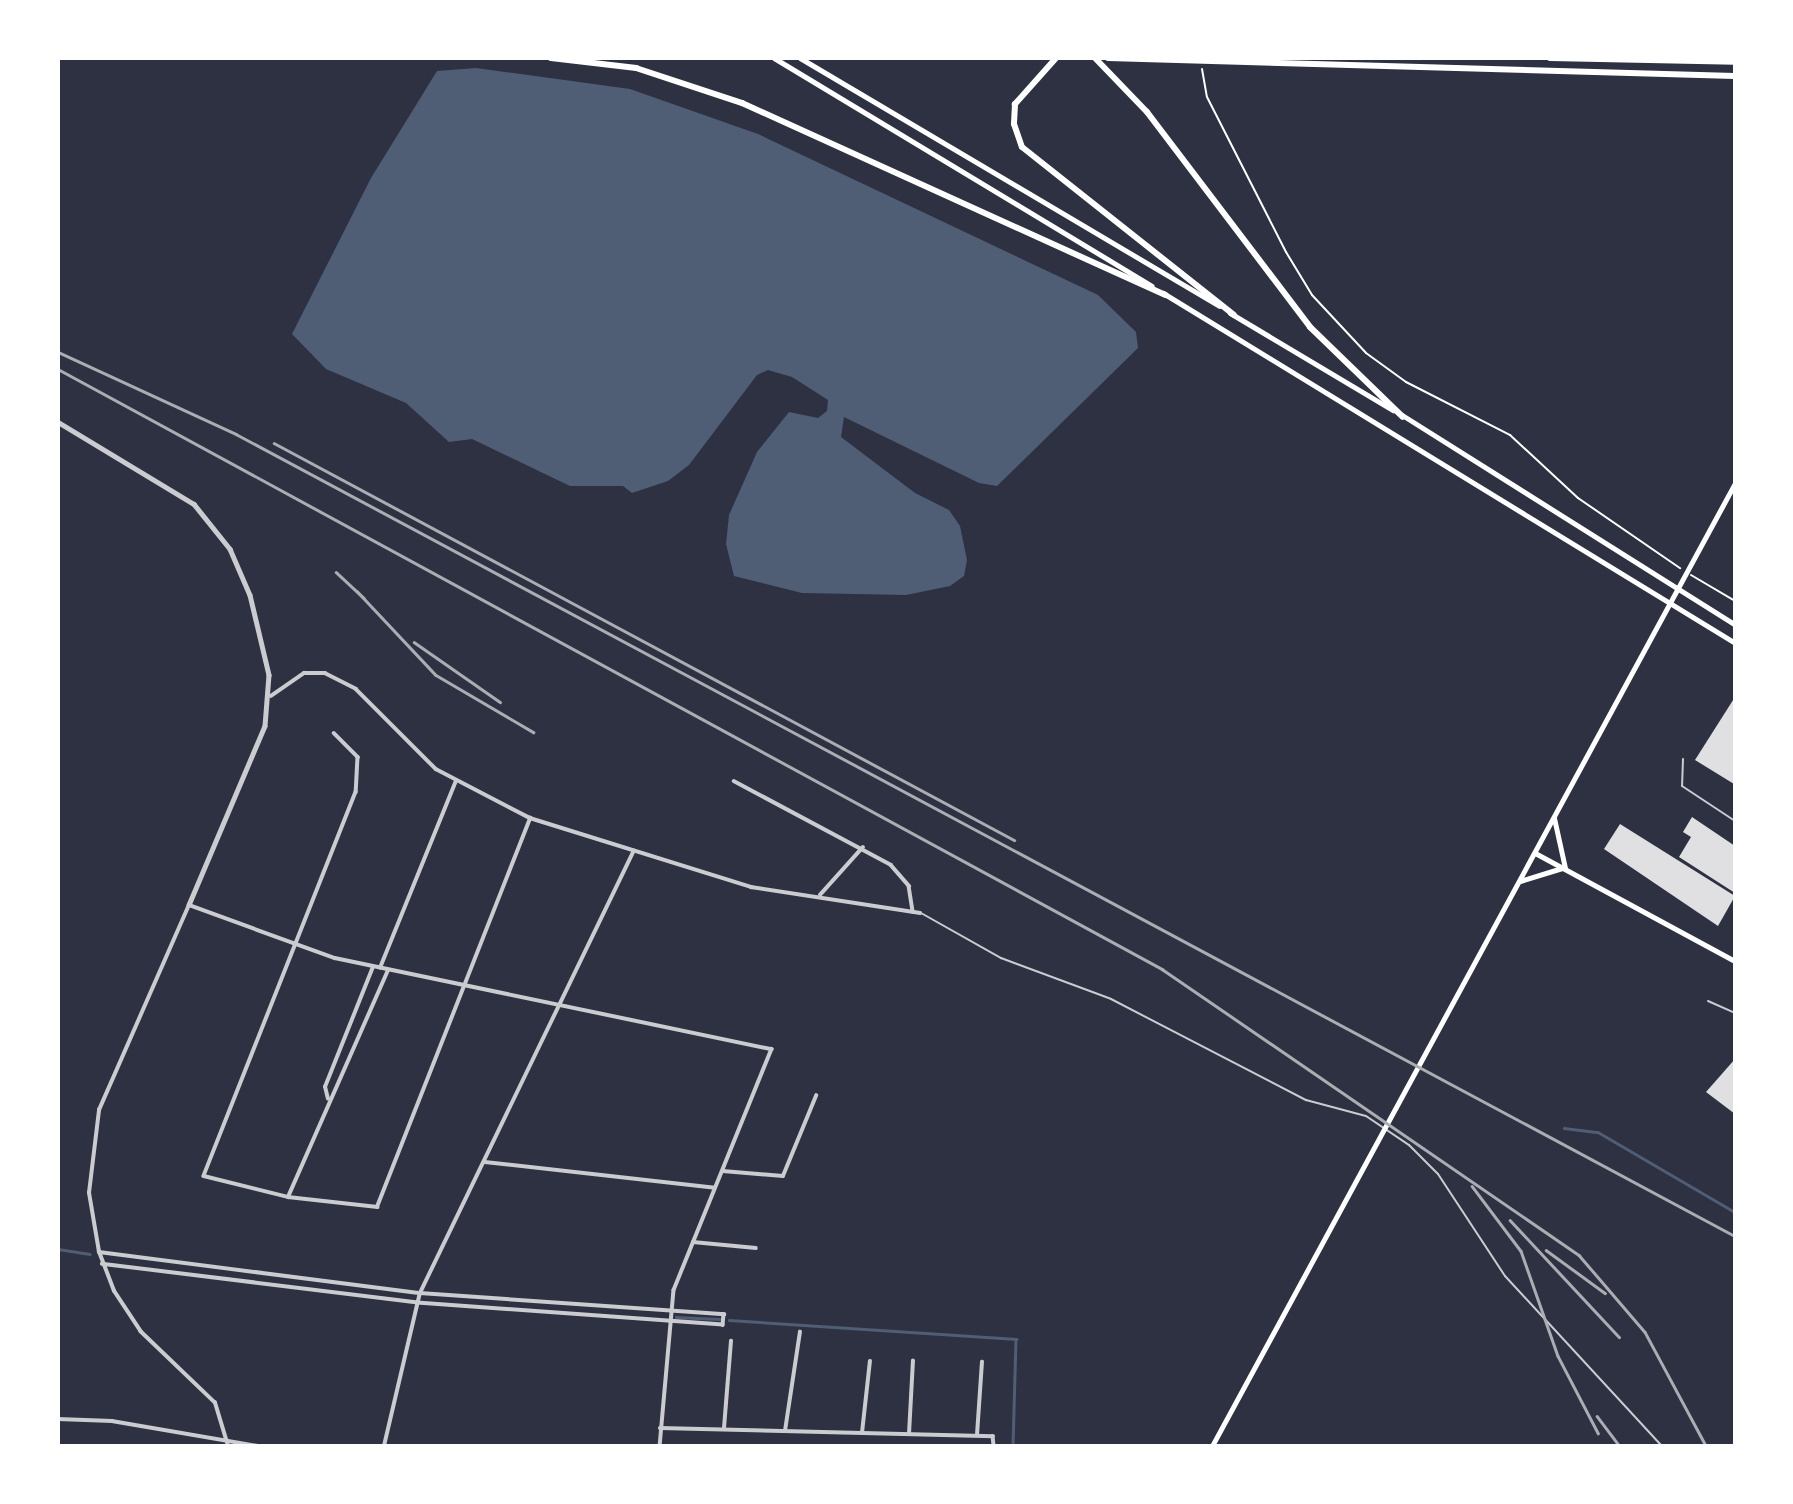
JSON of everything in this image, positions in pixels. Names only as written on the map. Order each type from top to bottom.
[{"type":"highway","points":[[551,58],[636,68],[733,99],[1166,295]]},
{"type":"highway","points":[[1056,58],[1015,104],[1013,121],[1022,147],[1234,315]]},
{"type":"highway","points":[[1095,58],[1125,88],[1303,319],[1404,416]]},
{"type":"highway","points":[[1108,58],[1735,76]]},
{"type":"highway","points":[[1550,58],[1735,62]]},
{"type":"main road","points":[[774,58],[1735,643]]},
{"type":"main road","points":[[800,58],[1404,416],[1735,625]]},
{"type":"main road","points":[[1212,1446],[1735,483]]},
{"type":"main road","points":[[1554,818],[1565,868]]},
{"type":"main road","points":[[1535,853],[1735,961]]},
{"type":"main road","points":[[1520,881],[1541,870],[1565,868]]},
{"type":"street","points":[[58,422],[170,486],[214,525],[250,595],[271,696],[261,744],[189,905],[92,1136],[89,1193],[102,1264],[141,1332],[215,1403],[228,1446]]},
{"type":"street","points":[[271,696],[304,673],[337,677],[417,754],[456,781],[530,818],[751,887],[820,895],[920,913]]},
{"type":"street","points":[[334,733],[358,757],[360,771],[204,1176],[255,1193],[377,1207],[530,818]]},
{"type":"street","points":[[380,968],[456,781]]},
{"type":"street","points":[[734,781],[863,847],[903,876],[913,913]]},
{"type":"street","points":[[820,895],[863,847]]},
{"type":"street","points":[[384,1446],[420,1293],[634,851]]},
{"type":"street","points":[[189,905],[295,945],[373,967],[561,1003],[772,1049],[715,1188],[669,1311],[660,1446]]},
{"type":"street","points":[[328,1099],[325,1087],[373,967]]},
{"type":"street","points":[[288,1197],[328,1099],[339,1091],[388,970]]},
{"type":"street","points":[[723,1171],[783,1176],[816,1096]]},
{"type":"street","points":[[485,1162],[715,1188]]},
{"type":"street","points":[[694,1242],[756,1248]]},
{"type":"street","points":[[99,1252],[420,1293],[724,1314],[723,1325],[418,1303],[102,1264]]},
{"type":"street","points":[[785,1431],[800,1332]]},
{"type":"street","points":[[724,1428],[731,1341]]},
{"type":"street","points":[[862,1433],[870,1361]]},
{"type":"street","points":[[909,1434],[914,1361]]},
{"type":"street","points":[[977,1435],[982,1362]]},
{"type":"street","points":[[58,1419],[112,1421],[260,1446]]},
{"type":"street","points":[[660,1428],[977,1435],[993,1436],[994,1446]]},
{"type":"lane","points":[[1683,759],[1682,786],[1735,821]]},
{"type":"lane","points":[[920,913],[1000,958],[1111,999],[1306,1100],[1366,1116],[1409,1145],[1438,1174],[1505,1276],[1662,1446]]},
{"type":"lane","points":[[1708,1001],[1735,1013]]},
{"type":"path","points":[[1201,58],[1207,97],[1312,295],[1366,353],[1406,382],[1510,435],[1578,498],[1735,601]]},
{"type":"water","points":[[476,68],[630,89],[758,134],[1098,295],[1136,332],[1138,348],[997,486],[979,483],[844,417],[841,437],[915,493],[949,510],[960,526],[967,560],[964,576],[950,586],[906,595],[802,593],[734,576],[726,544],[729,515],[757,452],[789,412],[818,418],[827,411],[828,400],[792,377],[768,370],[757,375],[689,465],[668,481],[632,493],[623,486],[570,486],[472,439],[449,442],[406,403],[326,369],[292,334],[371,178],[437,71]]},
{"type":"building","points":[[1735,697],[1735,781],[1734,784],[1695,760]]},
{"type":"building","points":[[1692,817],[1735,846],[1735,893],[1679,857],[1691,837],[1683,832]]},
{"type":"building","points":[[1620,824],[1735,896],[1718,926],[1604,849]]},
{"type":"building","points":[[1735,1059],[1735,1114],[1706,1092]]},
{"type":"waterway","points":[[1564,1128],[1598,1132],[1735,1212]]},
{"type":"waterway","points":[[58,1249],[90,1254]]},
{"type":"waterway","points":[[676,1317],[719,1319]]},
{"type":"waterway","points":[[729,1320],[1016,1339],[1013,1446]]},
{"type":"railway","points":[[58,352],[236,434],[1735,1236]]},
{"type":"railway","points":[[58,369],[1162,969],[1579,1255],[1645,1332],[1706,1446]]},
{"type":"railway","points":[[274,443],[1014,840]]},
{"type":"railway","points":[[336,572],[364,598]]},
{"type":"railway","points":[[357,591],[436,675],[533,732]]},
{"type":"railway","points":[[414,642],[500,702]]},
{"type":"railway","points":[[1472,1186],[1521,1251],[1558,1356],[1598,1433]]},
{"type":"railway","points":[[1510,1220],[1619,1337]]},
{"type":"railway","points":[[1546,1250],[1605,1293]]},
{"type":"railway","points":[[1597,1416],[1620,1446]]}]
